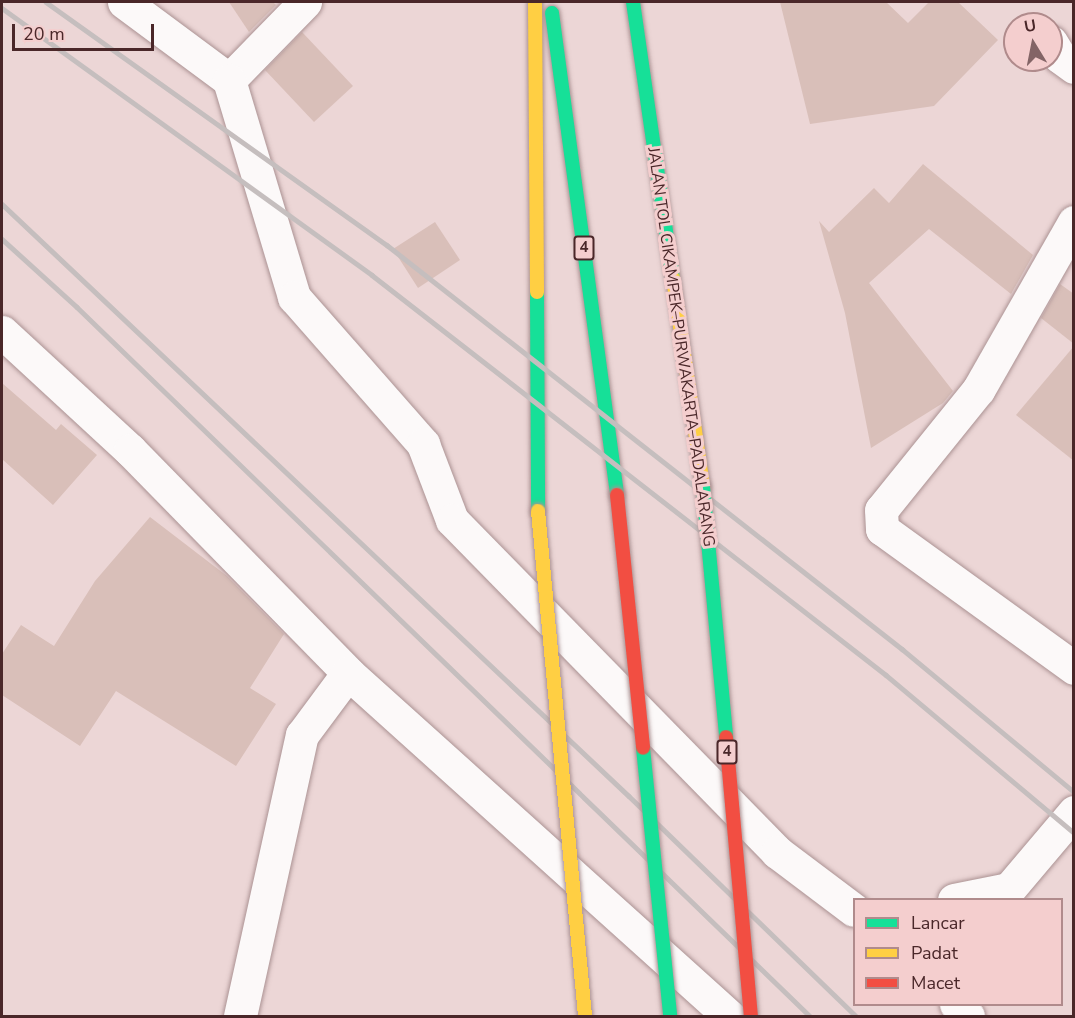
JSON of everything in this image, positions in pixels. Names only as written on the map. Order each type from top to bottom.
[{"type":"highway","points":[[535,2],[538,511],[585,1017]]},
{"type":"highway","name":"4","points":[[550,2],[617,495],[670,1017]]},
{"type":"highway","name":"JALAN TOL CIKAMPEK–PURWAKARTA–PADALARANG","points":[[633,2],[703,487],[751,1017]]},
{"type":"street","points":[[124,2],[229,80],[294,297],[423,444],[452,520],[777,852],[853,909]]},
{"type":"street","points":[[229,80],[306,2]]},
{"type":"street","points":[[1074,222],[978,390],[881,510],[882,528],[1074,668]]},
{"type":"street","points":[[2,332],[129,450],[348,673],[729,1017]]},
{"type":"street","points":[[240,1017],[302,735],[348,673]]},
{"type":"street","points":[[964,898],[1009,889],[1074,812]]},
{"type":"street","points":[[957,1006],[968,1017]]},
{"type":"building","points":[[229,2],[273,2],[276,5],[249,32]]},
{"type":"building","points":[[780,2],[886,2],[908,23],[929,2],[958,2],[998,40],[934,106],[810,124]]},
{"type":"building","points":[[302,32],[353,86],[314,122],[265,70]]},
{"type":"building","points":[[923,164],[1033,255],[1011,294],[929,229],[869,283],[953,391],[943,403],[871,448],[845,313],[819,221],[829,232],[874,188],[889,203]]},
{"type":"building","points":[[435,222],[460,260],[418,288],[393,249]]},
{"type":"building","points":[[1060,284],[1074,294],[1074,344],[1041,318]]},
{"type":"building","points":[[1074,346],[1074,461],[1016,415]]},
{"type":"building","points":[[2,383],[56,430],[61,424],[97,455],[53,505],[2,459]]},
{"type":"building","points":[[150,517],[227,576],[284,634],[250,688],[276,704],[236,766],[116,691],[80,746],[2,695],[2,654],[21,625],[54,646],[95,581]]},
{"type":"railway","points":[[46,2],[387,245],[902,649],[1074,792]]},
{"type":"railway","points":[[2,8],[372,275],[886,675],[1074,833]]},
{"type":"railway","points":[[2,204],[629,796],[856,1016]]},
{"type":"railway","points":[[2,239],[77,307],[810,1016]]},
{"type":"traffic: fast","points":[[633,2],[673,278]]},
{"type":"traffic: fast","points":[[552,13],[617,495]]},
{"type":"traffic: fast","points":[[537,292],[538,511]]},
{"type":"traffic: fast","points":[[703,487],[726,737]]},
{"type":"traffic: fast","points":[[643,748],[670,1016]]},
{"type":"traffic: slow","points":[[535,2],[537,292]]},
{"type":"traffic: slow","points":[[673,278],[703,487]]},
{"type":"traffic: slow","points":[[538,511],[585,1016]]},
{"type":"traffic: jam","points":[[617,495],[643,748]]},
{"type":"traffic: jam","points":[[726,737],[751,1016]]}]
